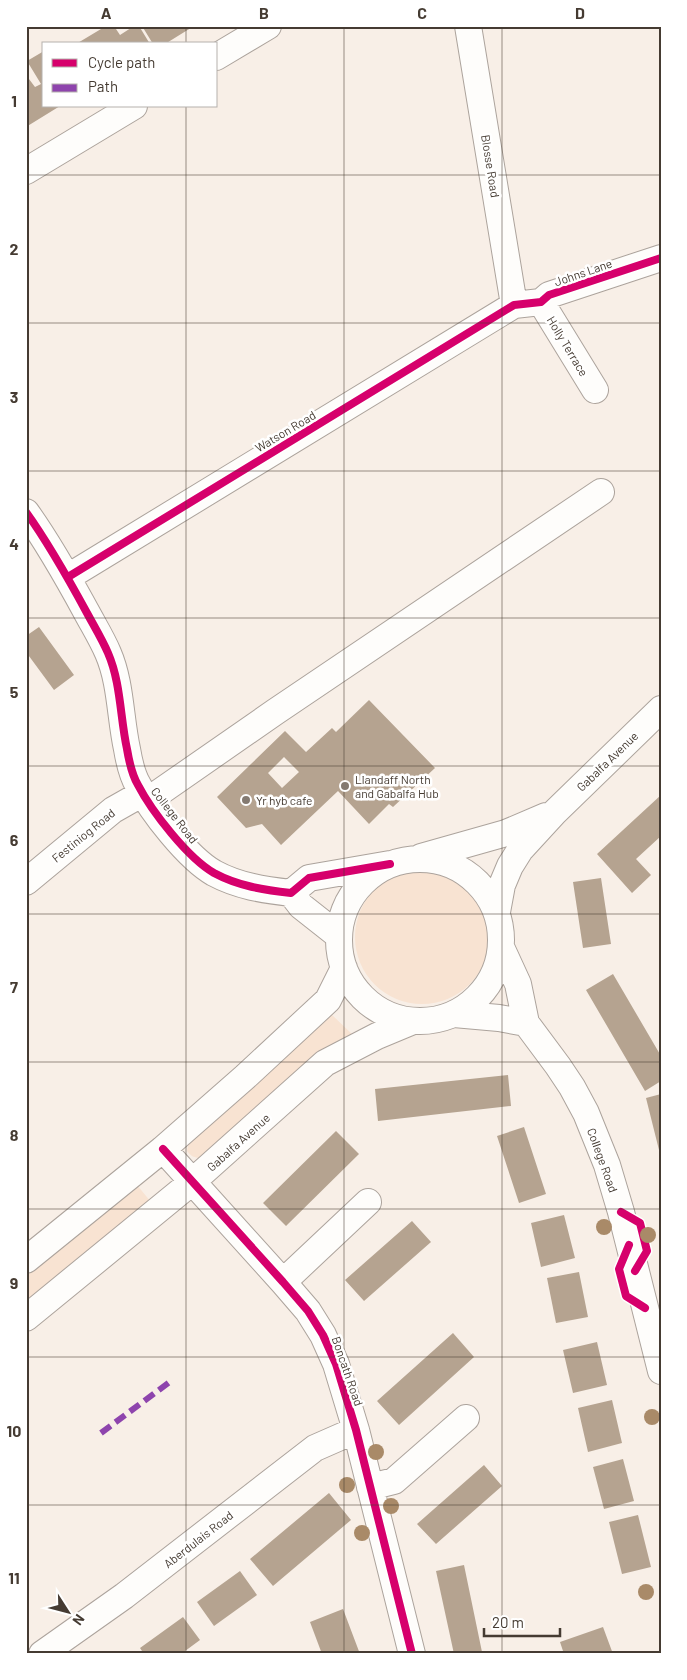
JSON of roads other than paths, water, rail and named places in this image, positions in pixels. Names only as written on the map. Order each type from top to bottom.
[{"type":"street","points":[[218,56],[268,26]]},
{"type":"street","name":"Blosse Road","points":[[468,26],[514,305]]},
{"type":"street","points":[[26,171],[131,108]]},
{"type":"street","name":"Johns Lane","points":[[514,305],[542,302],[549,296],[661,258]]},
{"type":"street","name":"Holly Terrace","points":[[542,302],[595,390]]},
{"type":"street","name":"Watson Road","points":[[68,577],[514,305]]},
{"type":"street","name":"Festiniog Road","points":[[26,882],[113,810],[145,797],[275,712],[601,492]]},
{"type":"street","name":"College Road","points":[[26,512],[68,577],[108,652],[113,667],[126,749],[137,784],[145,797],[184,847],[199,862],[213,872],[232,882],[268,891],[291,893]]},
{"type":"street","name":"Gabalfa Avenue","points":[[497,912],[502,885],[510,866],[520,850],[554,813],[661,709]]},
{"type":"street","name":"Gabalfa Avenue","points":[[417,858],[506,833],[554,813]]},
{"type":"street","points":[[339,936],[300,906],[291,893],[308,878],[417,858],[444,861],[468,873],[487,893],[497,912],[502,933],[501,947],[495,972],[478,998],[454,1014],[434,1020],[413,1021],[391,1016],[371,1005],[354,988],[344,968],[340,952],[339,936],[343,914],[354,893],[370,876],[390,864]]},
{"type":"street","name":"College Road","points":[[501,947],[518,984],[526,1023],[572,1087],[586,1114],[607,1165],[621,1212],[661,1371]]},
{"type":"street","points":[[26,1260],[162,1149],[245,1077],[328,1000],[344,968]]},
{"type":"street","points":[[454,1014],[499,1018],[526,1023]]},
{"type":"street","name":"Gabalfa Avenue","points":[[26,1318],[192,1182],[325,1063],[377,1036],[413,1021]]},
{"type":"street","name":"Boncath Road","points":[[162,1149],[283,1282],[308,1311],[323,1335],[336,1364],[356,1430],[412,1654]]},
{"type":"street","points":[[283,1282],[368,1202]]},
{"type":"street","points":[[370,1487],[394,1481],[466,1418]]},
{"type":"street","name":"Aberdulais Road","points":[[42,1654],[124,1596],[315,1448],[356,1430]]},
{"type":"place","name":"Llandaff North and Gabalfa Hub","points":[[345,786]]},
{"type":"place","name":"Yr hyb cafe","points":[[246,800]]}]
